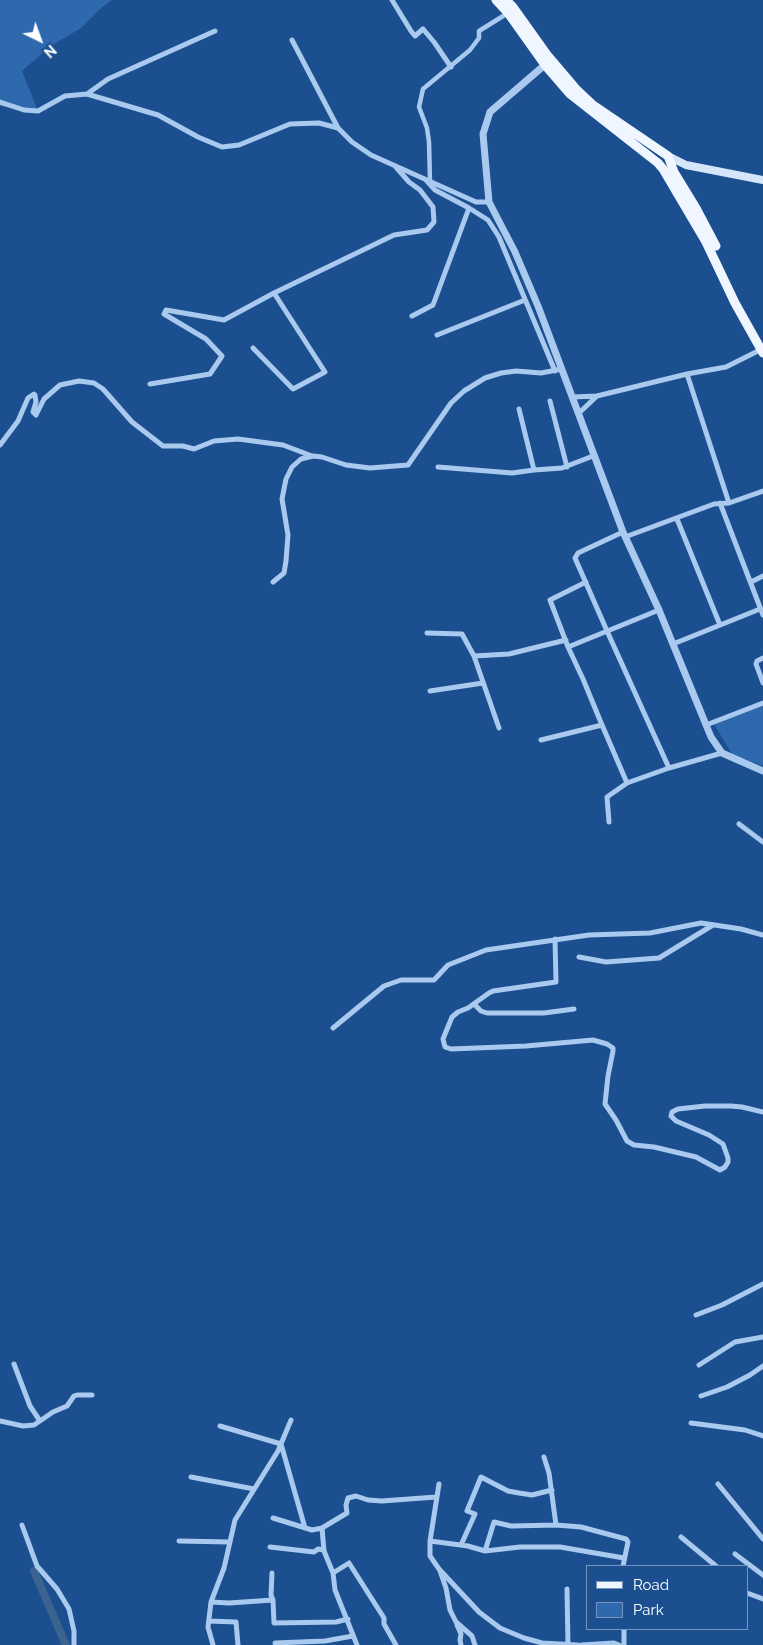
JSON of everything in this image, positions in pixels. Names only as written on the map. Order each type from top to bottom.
[{"type":"main road","points":[[496,0],[548,62]]},
{"type":"main road","points":[[506,0],[513,7],[570,94],[668,156],[686,164],[763,180]]},
{"type":"main road","points":[[598,113],[663,169],[706,242],[762,346]]},
{"type":"main road","points":[[668,156],[674,172],[696,208],[718,251],[738,301]]},
{"type":"main road","points":[[658,163],[674,172]]},
{"type":"street","points":[[392,0],[415,36],[423,29],[451,67]]},
{"type":"street","points":[[508,12],[479,32],[479,38],[470,50],[423,89],[420,107],[427,128],[429,142],[428,181],[435,190],[488,220],[499,237],[525,300],[573,397],[593,456],[624,534],[659,610],[711,737],[722,753],[763,771]]},
{"type":"street","points":[[87,94],[108,79],[215,31]]},
{"type":"street","points":[[292,40],[338,128],[352,142],[370,155],[428,181],[476,202],[488,202]]},
{"type":"street","points":[[548,62],[490,112],[483,134],[488,202],[515,252],[558,370]]},
{"type":"street","points":[[0,96],[3,103],[24,110],[38,111],[65,96],[87,94],[158,115],[198,138],[222,147],[240,145],[290,124],[319,123],[338,128]]},
{"type":"street","points":[[150,384],[210,374],[222,356],[206,339],[164,314],[166,310],[224,320],[274,293],[394,235],[427,230],[434,222],[433,207],[420,190],[409,182],[395,166]]},
{"type":"street","points":[[412,316],[433,305],[469,208]]},
{"type":"street","points":[[253,348],[293,389],[325,372],[274,293]]},
{"type":"street","points":[[437,336],[525,300]]},
{"type":"street","points":[[573,397],[597,396],[687,374],[726,367],[762,346]]},
{"type":"street","points":[[0,445],[18,421],[28,398],[35,395],[36,402],[33,412],[36,415],[44,399],[60,385],[79,381],[94,383],[103,389],[132,422],[163,446],[183,446],[194,449],[214,441],[238,439],[283,445],[346,465],[370,468],[408,465],[451,403],[464,391],[485,378],[501,374],[516,371],[541,373],[558,370]]},
{"type":"street","points":[[687,374],[729,503]]},
{"type":"street","points":[[578,414],[597,396]]},
{"type":"street","points":[[550,401],[567,467]]},
{"type":"street","points":[[519,408],[534,470]]},
{"type":"street","points":[[272,582],[284,573],[286,561],[288,535],[282,500],[286,479],[292,467],[302,459],[313,456]]},
{"type":"street","points":[[438,467],[512,473],[567,467],[593,456]]},
{"type":"street","points":[[669,768],[607,631],[576,555],[624,534],[763,491]]},
{"type":"street","points":[[720,503],[763,615]]},
{"type":"street","points":[[676,519],[720,625]]},
{"type":"street","points":[[750,582],[763,576]]},
{"type":"street","points":[[586,582],[550,600],[568,647],[627,783]]},
{"type":"street","points":[[673,644],[760,609]]},
{"type":"street","points":[[568,647],[659,610]]},
{"type":"street","points":[[427,633],[462,634],[474,656],[499,728]]},
{"type":"street","points":[[474,656],[509,654],[566,640]]},
{"type":"street","points":[[763,658],[757,661],[756,664],[763,683]]},
{"type":"street","points":[[430,692],[483,683]]},
{"type":"street","points":[[706,725],[763,703]]},
{"type":"street","points":[[541,740],[602,725]]},
{"type":"street","points":[[609,822],[608,797],[627,783],[669,768],[722,753]]},
{"type":"street","points":[[739,824],[763,842]]},
{"type":"street","points":[[333,1028],[384,986],[401,980],[434,980],[448,965],[486,950],[590,935],[650,933],[701,923],[763,934]]},
{"type":"street","points":[[579,957],[606,962],[659,958],[713,925]]},
{"type":"street","points":[[555,940],[556,982],[493,990],[452,1017],[443,1039],[443,1044],[446,1048],[526,1046],[600,1041],[610,1046],[613,1051],[605,1104],[627,1141],[634,1145],[654,1147],[696,1157],[720,1170],[728,1162],[724,1144],[709,1135],[676,1121],[671,1116],[672,1112],[678,1109],[705,1106],[742,1107],[763,1112]]},
{"type":"street","points":[[474,1004],[481,1011],[487,1013],[544,1012],[574,1009]]},
{"type":"street","points":[[696,1316],[763,1284]]},
{"type":"street","points":[[699,1365],[736,1342],[763,1337]]},
{"type":"street","points":[[14,1364],[30,1406],[40,1421]]},
{"type":"street","points":[[701,1396],[727,1387],[763,1366]]},
{"type":"street","points":[[0,1421],[23,1426],[34,1425],[53,1412],[67,1406],[74,1396],[92,1396]]},
{"type":"street","points":[[213,1645],[208,1627],[211,1602],[224,1568],[235,1520],[278,1451],[291,1420]]},
{"type":"street","points":[[691,1423],[745,1430],[762,1435]]},
{"type":"street","points":[[220,1426],[281,1444]]},
{"type":"street","points":[[281,1444],[305,1528]]},
{"type":"street","points":[[544,1457],[549,1473],[556,1525]]},
{"type":"street","points":[[191,1477],[254,1490]]},
{"type":"street","points":[[461,1545],[475,1514],[467,1511],[481,1477],[508,1491],[532,1494],[552,1490]]},
{"type":"street","points":[[439,1484],[430,1541],[430,1556],[439,1569],[479,1612],[500,1628],[542,1643],[568,1645],[614,1643],[619,1645]]},
{"type":"street","points":[[718,1484],[763,1539]]},
{"type":"street","points":[[273,1518],[312,1530],[322,1528],[347,1513],[346,1505],[348,1498],[356,1496],[368,1500],[382,1501],[436,1497]]},
{"type":"street","points":[[485,1551],[494,1522],[510,1526],[556,1525],[581,1527],[626,1539],[628,1542],[623,1565]]},
{"type":"street","points":[[22,1525],[37,1566],[57,1589],[69,1609],[74,1631],[74,1645]]},
{"type":"street","points":[[322,1528],[324,1550],[333,1573],[335,1590],[348,1618],[357,1645]]},
{"type":"street","points":[[681,1537],[715,1565]]},
{"type":"street","points":[[179,1541],[229,1542]]},
{"type":"street","points":[[430,1541],[461,1545],[485,1551],[520,1547],[560,1547],[624,1558]]},
{"type":"street","points":[[270,1547],[314,1552],[318,1549],[324,1550]]},
{"type":"street","points":[[735,1554],[763,1575]]},
{"type":"street","points":[[333,1573],[349,1564],[384,1618],[384,1624],[396,1645]]},
{"type":"street","points":[[439,1569],[446,1588],[450,1610],[461,1634],[461,1645]]},
{"type":"street","points":[[272,1573],[271,1595],[274,1623],[336,1622],[348,1618]]},
{"type":"street","points":[[567,1589],[568,1645]]},
{"type":"street","points":[[748,1593],[763,1599]]},
{"type":"street","points":[[211,1602],[229,1603],[273,1600]]},
{"type":"street","points":[[209,1621],[236,1622],[238,1645]]},
{"type":"street","points":[[456,1622],[472,1636],[475,1645]]},
{"type":"street","points":[[624,1630],[624,1645]]},
{"type":"street","points":[[275,1643],[325,1641],[354,1636]]},
{"type":"green space","points":[[0,0],[112,0],[81,28],[51,46],[22,71],[38,111],[0,106]]},
{"type":"green space","points":[[763,706],[763,766],[732,754],[714,724]]},
{"type":"waterway","points":[[34,1571],[66,1645]]}]
